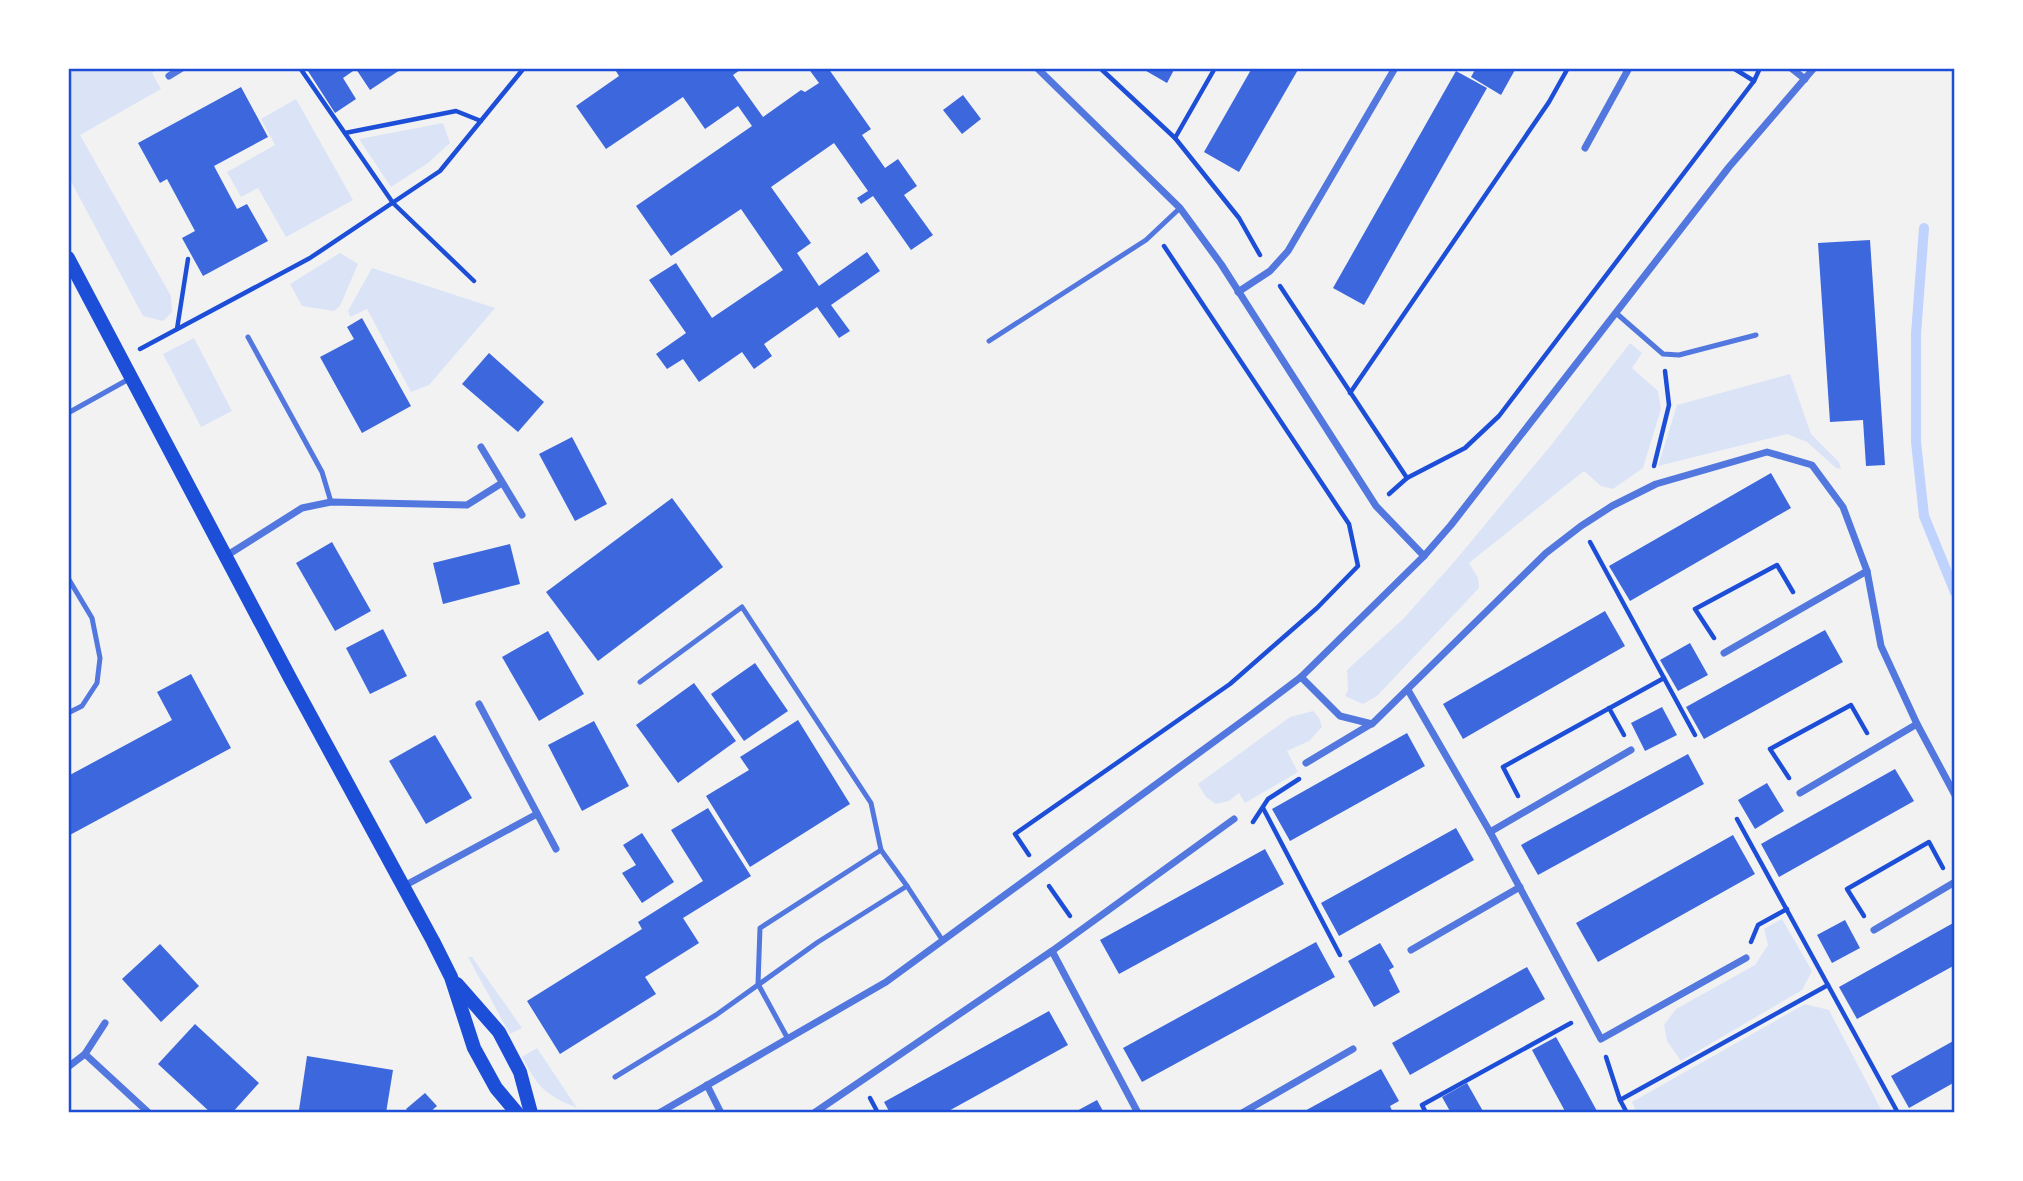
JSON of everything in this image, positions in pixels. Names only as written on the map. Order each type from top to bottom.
[{"type":"main road","points":[[68,258],[451,977],[474,1048],[496,1088],[517,1113]]},
{"type":"main road","points":[[451,977],[499,1032],[520,1072],[531,1113]]},
{"type":"street","points":[[169,76],[182,68]]},
{"type":"street","points":[[1038,68],[1180,208],[1221,264],[1376,506],[1424,556]]},
{"type":"street","points":[[1238,292],[1270,271],[1289,251],[1395,68]]},
{"type":"street","points":[[1585,148],[1629,68]]},
{"type":"street","points":[[1791,68],[1805,79]]},
{"type":"street","points":[[659,1113],[886,982],[1301,677],[1424,556],[1451,525],[1729,167],[1814,68]]},
{"type":"street","points":[[481,447],[522,515]]},
{"type":"street","points":[[1306,762],[1372,724],[1546,553],[1581,526],[1612,506],[1656,484],[1767,452],[1812,465],[1843,508],[1867,571],[1881,646],[1955,795]]},
{"type":"street","points":[[226,556],[302,508],[331,502],[467,505],[502,483]]},
{"type":"street","points":[[1724,653],[1867,571]]},
{"type":"street","points":[[1301,677],[1340,716],[1372,724]]},
{"type":"street","points":[[1408,690],[1490,832],[1601,1039],[1746,958]]},
{"type":"street","points":[[479,704],[556,849]]},
{"type":"street","points":[[1800,793],[1917,723]]},
{"type":"street","points":[[1490,832],[1631,750]]},
{"type":"street","points":[[404,886],[537,814]]},
{"type":"street","points":[[814,1113],[1081,931],[1234,818]]},
{"type":"street","points":[[1874,930],[1953,883]]},
{"type":"street","points":[[1411,950],[1520,887]]},
{"type":"street","points":[[1052,951],[1138,1113]]},
{"type":"street","points":[[68,1067],[85,1054],[105,1024]]},
{"type":"street","points":[[1242,1113],[1353,1049]]},
{"type":"street","points":[[85,1054],[149,1113]]},
{"type":"street","points":[[707,1085],[721,1113]]},
{"type":"lane","points":[[989,341],[1146,240],[1180,208]]},
{"type":"lane","points":[[1616,313],[1663,354],[1679,355],[1756,335]]},
{"type":"lane","points":[[248,337],[322,472],[331,502]]},
{"type":"lane","points":[[68,413],[132,378]]},
{"type":"lane","points":[[68,578],[92,618],[100,658],[97,683],[82,706],[68,713]]},
{"type":"lane","points":[[640,682],[742,607],[871,803],[881,850],[943,941]]},
{"type":"lane","points":[[788,1039],[758,984],[760,928],[881,850]]},
{"type":"lane","points":[[615,1077],[716,1015],[817,942],[907,886]]},
{"type":"path","points":[[300,68],[393,203],[474,281]]},
{"type":"path","points":[[122,359],[310,258],[440,171],[524,68]]},
{"type":"path","points":[[1100,68],[1175,138],[1239,218],[1270,271],[1407,478]]},
{"type":"path","points":[[1175,138],[1215,68]]},
{"type":"path","points":[[1350,394],[1549,102],[1568,68]]},
{"type":"path","points":[[1733,68],[1754,81]]},
{"type":"path","points":[[1349,524],[1376,506],[1407,478],[1465,448],[1499,416],[1754,81],[1760,68]]},
{"type":"path","points":[[345,133],[456,111],[481,121]]},
{"type":"path","points":[[1081,931],[1015,834],[1230,684],[1317,608],[1358,566],[1349,524],[1155,232]]},
{"type":"path","points":[[177,330],[188,259]]},
{"type":"path","points":[[1656,484],[1654,466],[1669,405],[1663,354]]},
{"type":"path","points":[[1581,526],[1695,735]]},
{"type":"path","points":[[1724,653],[1695,608],[1777,565],[1802,608]]},
{"type":"path","points":[[1526,811],[1503,767],[1664,678]]},
{"type":"path","points":[[1800,793],[1770,749],[1851,705],[1875,749]]},
{"type":"path","points":[[1609,708],[1631,750]]},
{"type":"path","points":[[1234,818],[1245,826],[1255,821],[1268,799],[1301,777],[1306,762]]},
{"type":"path","points":[[1263,808],[1340,955]]},
{"type":"path","points":[[1737,819],[1898,1113]]},
{"type":"path","points":[[1874,930],[1847,889],[1929,842],[1953,883]]},
{"type":"path","points":[[1746,958],[1758,925],[1787,909]]},
{"type":"path","points":[[1620,1100],[1828,985]]},
{"type":"path","points":[[1426,1113],[1422,1105],[1588,1014]]},
{"type":"path","points":[[1601,1039],[1620,1100],[1627,1113]]},
{"type":"shaded area","points":[[68,68],[159,68],[152,73],[161,89],[80,135],[171,296],[172,312],[163,321],[143,316],[68,176]]},
{"type":"shaded area","points":[[296,99],[353,200],[286,237],[258,188],[241,197],[227,172],[275,145],[261,119]]},
{"type":"shaded area","points":[[443,123],[450,143],[428,163],[391,187],[359,139]]},
{"type":"shaded area","points":[[340,253],[358,264],[340,306],[334,311],[302,306],[290,284]]},
{"type":"shaded area","points":[[372,268],[495,308],[429,385],[411,392],[367,309],[350,317],[348,311]]},
{"type":"shaded area","points":[[194,338],[232,411],[201,427],[163,354]]},
{"type":"shaded area","points":[[1630,343],[1642,353],[1632,368],[1658,391],[1661,409],[1643,468],[1613,489],[1601,486],[1584,471],[1469,563],[1478,578],[1479,588],[1377,696],[1363,704],[1345,696],[1348,690],[1347,670],[1403,619],[1454,562],[1552,444]]},
{"type":"shaded area","points":[[1790,374],[1811,434],[1839,462],[1841,469],[1836,468],[1807,442],[1787,434],[1658,466],[1677,405]]},
{"type":"shaded area","points":[[1313,711],[1322,727],[1309,741],[1287,751],[1298,772],[1245,803],[1239,793],[1229,801],[1216,804],[1206,797],[1198,784],[1290,717]]},
{"type":"shaded area","points":[[1782,919],[1812,971],[1802,990],[1681,1061],[1667,1041],[1664,1025],[1676,1009],[1755,965],[1768,945],[1764,929]]},
{"type":"shaded area","points":[[468,957],[472,957],[522,1028],[510,1034]]},
{"type":"shaded area","points":[[1805,1004],[1829,1010],[1883,1113],[1637,1113],[1632,1102]]},
{"type":"shaded area","points":[[537,1048],[577,1108],[550,1094],[533,1076],[522,1057]]},
{"type":"building","points":[[306,68],[403,68],[370,90],[356,69],[343,78],[356,99],[335,113]]},
{"type":"building","points":[[614,68],[743,68],[733,75],[763,117],[801,90],[805,92],[819,83],[808,68],[828,68],[871,129],[862,135],[885,168],[898,159],[917,186],[904,195],[933,235],[911,250],[873,196],[861,204],[857,198],[868,191],[834,143],[771,187],[811,243],[797,253],[819,286],[867,252],[880,271],[831,305],[850,331],[839,338],[817,307],[764,344],[772,356],[754,369],[742,352],[699,382],[683,359],[667,369],[656,354],[686,333],[649,280],[676,263],[712,318],[783,270],[741,209],[671,256],[636,206],[752,126],[738,106],[705,129],[683,97],[606,149],[576,106],[619,76]]},
{"type":"building","points":[[1141,68],[1175,68],[1167,83]]},
{"type":"building","points":[[1252,68],[1299,68],[1239,172],[1204,152]]},
{"type":"building","points":[[1476,68],[1516,68],[1501,95],[1471,77]]},
{"type":"building","points":[[1456,71],[1487,88],[1364,305],[1333,288]]},
{"type":"building","points":[[241,87],[268,137],[214,166],[237,209],[247,204],[268,241],[203,276],[182,238],[195,231],[167,179],[160,183],[138,143]]},
{"type":"building","points":[[963,95],[981,119],[962,134],[943,110]]},
{"type":"building","points":[[1870,240],[1885,465],[1866,466],[1863,420],[1830,422],[1818,243]]},
{"type":"building","points":[[362,318],[411,406],[362,433],[320,357],[354,339],[347,327]]},
{"type":"building","points":[[489,353],[544,402],[518,432],[462,384]]},
{"type":"building","points":[[572,437],[607,504],[575,521],[539,454]]},
{"type":"building","points":[[1771,473],[1791,508],[1630,601],[1609,566]]},
{"type":"building","points":[[672,498],[723,567],[598,661],[546,592]]},
{"type":"building","points":[[332,542],[371,611],[335,631],[296,563]]},
{"type":"building","points":[[510,544],[520,584],[443,604],[433,563]]},
{"type":"building","points":[[1605,611],[1625,646],[1463,739],[1443,704]]},
{"type":"building","points":[[383,629],[407,676],[370,694],[346,648]]},
{"type":"building","points":[[1825,630],[1843,662],[1704,739],[1686,707]]},
{"type":"building","points":[[548,631],[584,694],[539,721],[502,657]]},
{"type":"building","points":[[1690,643],[1708,675],[1678,691],[1660,660]]},
{"type":"building","points":[[755,663],[788,711],[744,741],[711,694]]},
{"type":"building","points":[[191,674],[231,748],[68,836],[68,776],[172,720],[157,692]]},
{"type":"building","points":[[694,683],[736,741],[678,783],[636,725]]},
{"type":"building","points":[[1662,707],[1677,735],[1645,751],[1631,723]]},
{"type":"building","points":[[798,720],[850,804],[750,867],[706,796],[749,770],[740,757]]},
{"type":"building","points":[[594,721],[629,786],[582,811],[548,745]]},
{"type":"building","points":[[1407,733],[1425,766],[1290,841],[1272,809]]},
{"type":"building","points":[[435,735],[472,798],[426,824],[389,761]]},
{"type":"building","points":[[1688,754],[1704,784],[1538,875],[1521,845]]},
{"type":"building","points":[[1895,769],[1914,801],[1779,877],[1761,844]]},
{"type":"building","points":[[1767,783],[1784,811],[1755,829],[1738,800]]},
{"type":"building","points":[[708,808],[751,876],[683,918],[699,943],[645,977],[656,994],[560,1054],[527,1001],[642,929],[638,922],[703,881],[671,830]]},
{"type":"building","points":[[1456,828],[1474,860],[1339,936],[1321,903]]},
{"type":"building","points":[[642,833],[674,882],[642,903],[622,873],[636,865],[623,845]]},
{"type":"building","points":[[1733,835],[1755,874],[1598,962],[1576,923]]},
{"type":"building","points":[[1265,849],[1284,884],[1119,974],[1100,940]]},
{"type":"building","points":[[1845,920],[1860,948],[1832,963],[1817,935]]},
{"type":"building","points":[[1955,922],[1955,965],[1857,1019],[1839,987]]},
{"type":"building","points":[[1316,942],[1335,977],[1142,1082],[1123,1048]]},
{"type":"building","points":[[1380,943],[1394,967],[1389,970],[1400,992],[1374,1007],[1348,961]]},
{"type":"building","points":[[160,944],[199,986],[161,1022],[122,979]]},
{"type":"building","points":[[1527,967],[1545,999],[1410,1075],[1392,1043]]},
{"type":"building","points":[[1049,1011],[1068,1045],[945,1113],[890,1113],[884,1102]]},
{"type":"building","points":[[195,1024],[259,1083],[232,1113],[211,1113],[158,1064]]},
{"type":"building","points":[[1556,1037],[1598,1113],[1566,1113],[1532,1050]]},
{"type":"building","points":[[1955,1040],[1955,1082],[1909,1108],[1891,1076]]},
{"type":"building","points":[[307,1056],[393,1070],[386,1113],[318,1113],[299,1110]]},
{"type":"building","points":[[1381,1069],[1399,1101],[1390,1106],[1393,1113],[1301,1113]]},
{"type":"building","points":[[1467,1083],[1484,1113],[1451,1113],[1442,1097]]},
{"type":"building","points":[[425,1093],[437,1106],[429,1113],[409,1113],[406,1109]]},
{"type":"building","points":[[1097,1100],[1104,1113],[1073,1113]]},
{"type":"waterway","points":[[1924,228],[1916,334],[1916,442],[1924,516],[1955,592]]}]
